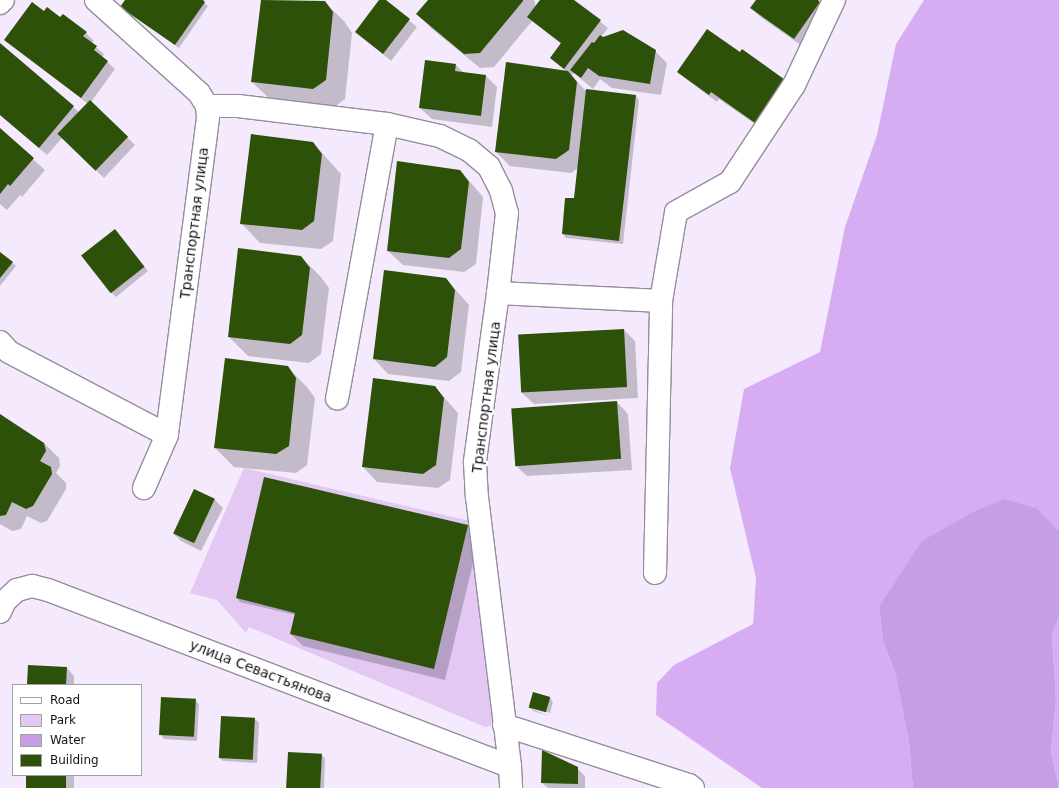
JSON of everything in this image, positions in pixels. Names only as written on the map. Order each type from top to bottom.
[{"type":"street","points":[[0,3],[3,0]]},
{"type":"street","points":[[96,0],[189,82],[199,93],[207,106]]},
{"type":"street","points":[[655,573],[661,301],[676,212],[730,182],[794,85],[834,0]]},
{"type":"street","name":"Транспортная улица","points":[[144,488],[166,435],[208,118],[207,106],[238,106],[387,124],[440,136],[469,150],[489,167],[502,191],[506,213],[498,293],[475,462],[477,497],[510,766]]},
{"type":"street","points":[[337,398],[387,124]]},
{"type":"street","points":[[498,293],[661,301]]},
{"type":"street","points":[[0,342],[10,352],[166,435]]},
{"type":"street","name":"улица Севастьянова","points":[[0,612],[5,601],[17,590],[32,586],[42,589],[510,766]]},
{"type":"street","points":[[504,725],[689,785],[693,788]]},
{"type":"street","points":[[510,766],[511,788]]},
{"type":"green space","points":[[244,468],[470,521],[493,716],[491,726],[485,727],[249,627],[246,633],[217,600],[190,593]]},
{"type":"shaded area","points":[[924,0],[1059,0],[1059,531],[1038,509],[897,582],[879,607],[883,641],[895,672],[909,743],[913,788],[762,788],[656,715],[657,683],[674,665],[753,624],[756,578],[730,468],[744,389],[820,352],[845,227],[877,135],[896,44]]},
{"type":"shaded area","points":[[1059,616],[1059,788],[1051,752],[1056,699],[1052,635]]},
{"type":"water","points":[[1004,499],[1038,509],[1059,531],[1059,616],[1052,635],[1056,699],[1051,752],[1059,788],[913,788],[909,743],[895,672],[883,641],[879,607],[922,541],[973,512]]},
{"type":"building","points":[[125,0],[203,0],[205,2],[175,45],[120,7]]},
{"type":"building","points":[[261,0],[325,1],[333,12],[326,80],[313,89],[251,82]]},
{"type":"building","points":[[379,0],[386,0],[410,19],[383,54],[355,32]]},
{"type":"building","points":[[428,0],[523,1],[480,53],[464,54],[416,14]]},
{"type":"building","points":[[540,0],[574,0],[601,20],[564,69],[550,58],[561,43],[527,17]]},
{"type":"building","points":[[756,0],[818,0],[820,2],[794,39],[750,8]]},
{"type":"building","points":[[32,2],[44,11],[47,7],[60,17],[63,14],[87,32],[83,36],[97,46],[94,50],[108,61],[81,98],[4,40]]},
{"type":"building","points":[[707,29],[740,52],[742,49],[788,82],[758,125],[711,92],[709,95],[677,72]]},
{"type":"building","points":[[623,30],[656,50],[650,84],[599,76],[588,68],[581,78],[570,70],[592,42],[594,43],[600,35],[603,37]]},
{"type":"building","points":[[0,43],[74,106],[39,148],[0,115]]},
{"type":"building","points":[[425,60],[456,64],[455,71],[486,75],[481,116],[419,108]]},
{"type":"building","points":[[506,62],[568,71],[577,82],[569,150],[556,159],[495,152]]},
{"type":"building","points":[[586,89],[636,95],[619,241],[562,234],[565,198],[574,198]]},
{"type":"building","points":[[90,100],[128,137],[95,171],[57,134]]},
{"type":"building","points":[[0,128],[34,158],[10,186],[8,184],[0,194]]},
{"type":"building","points":[[251,134],[313,142],[322,154],[314,221],[302,230],[240,224]]},
{"type":"building","points":[[397,161],[460,170],[469,182],[461,249],[449,258],[387,251]]},
{"type":"building","points":[[115,229],[145,267],[111,293],[81,255]]},
{"type":"building","points":[[238,248],[301,256],[310,268],[302,335],[290,344],[228,337]]},
{"type":"building","points":[[0,252],[13,262],[0,278]]},
{"type":"building","points":[[384,270],[446,278],[455,290],[447,357],[435,367],[373,359]]},
{"type":"building","points":[[624,329],[627,387],[521,392],[518,335]]},
{"type":"building","points":[[225,358],[288,366],[296,378],[289,446],[276,454],[214,448]]},
{"type":"building","points":[[373,378],[435,386],[444,398],[436,465],[423,474],[362,467]]},
{"type":"building","points":[[617,401],[621,459],[515,466],[511,408]]},
{"type":"building","points":[[0,414],[44,443],[46,451],[40,461],[51,467],[52,474],[33,506],[26,509],[12,502],[6,515],[0,516]]},
{"type":"building","points":[[264,477],[468,525],[434,669],[290,634],[295,613],[236,598]]},
{"type":"building","points":[[194,489],[215,499],[194,543],[173,533]]},
{"type":"building","points":[[28,665],[67,667],[66,684],[27,684]]},
{"type":"building","points":[[533,692],[550,697],[546,712],[529,707]]},
{"type":"building","points":[[161,697],[196,699],[194,737],[159,735]]},
{"type":"building","points":[[221,716],[255,718],[253,760],[219,758]]},
{"type":"building","points":[[542,750],[578,767],[578,784],[541,783]]},
{"type":"building","points":[[288,752],[322,754],[320,788],[286,788]]},
{"type":"building","points":[[26,776],[66,776],[66,788],[26,788]]}]
